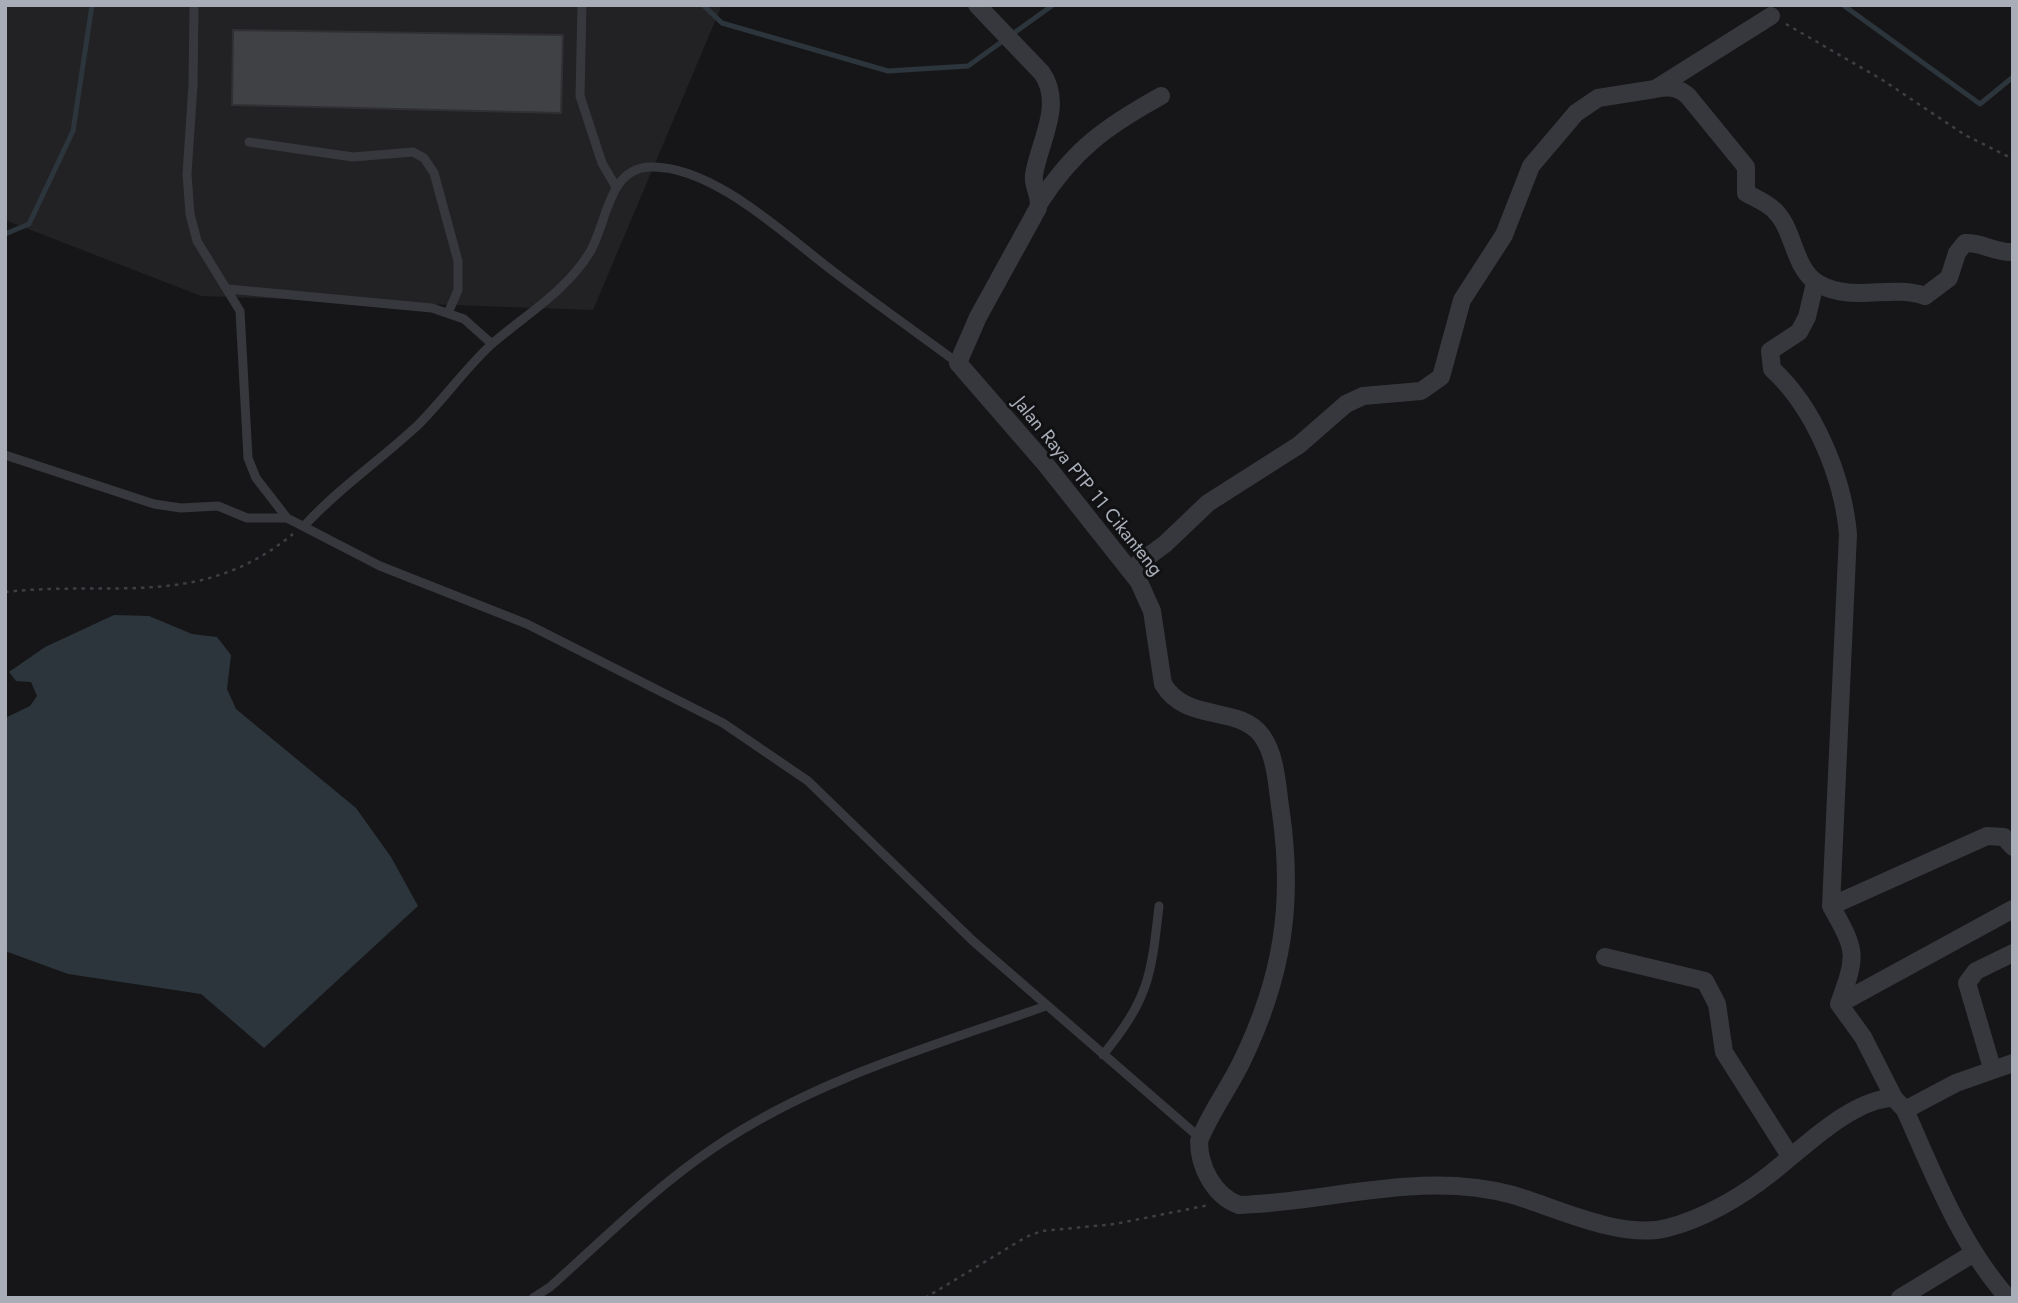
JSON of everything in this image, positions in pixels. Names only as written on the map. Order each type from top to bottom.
[{"type":"street","points":[[983,12],[1032,61],[1048,82],[1051,93],[1048,123],[1033,179],[1040,202]]},
{"type":"street","points":[[1655,89],[1771,16]]},
{"type":"street","points":[[1131,569],[1165,544],[1208,503],[1299,445],[1346,404],[1363,397],[1421,391],[1441,377],[1462,300],[1504,234],[1527,176],[1538,156],[1589,103],[1666,86],[1682,90],[1746,167],[1746,193],[1776,211],[1815,283],[1866,295],[1913,292],[1925,296],[1949,278],[1957,253],[1965,243],[1979,242],[1993,250],[2013,252]]},
{"type":"street","points":[[958,363],[978,317],[1040,202],[1065,168],[1107,127],[1161,96]]},
{"type":"street","points":[[1815,283],[1807,317],[1798,332],[1770,351],[1772,369],[1790,386],[1829,457],[1845,507],[1848,534],[1831,906],[1852,944],[1851,971],[1839,1004]]},
{"type":"street","name":"Jalan Raya PTP 11 Cikanteng","points":[[958,363],[1131,569],[1147,595],[1152,611],[1163,684],[1168,692],[1180,704],[1253,727],[1264,739],[1275,772],[1285,842],[1285,921],[1278,971],[1268,1005],[1247,1050],[1200,1138]]},
{"type":"street","points":[[1831,906],[1987,836],[2004,837],[2013,847]]},
{"type":"street","points":[[1839,1004],[2013,909]]},
{"type":"street","points":[[1993,1068],[1967,983],[1976,971],[2013,953]]},
{"type":"street","points":[[1605,957],[1705,981],[1714,993],[1724,1052],[1790,1156]]},
{"type":"street","points":[[1839,1004],[1863,1037],[1974,1253],[2008,1298]]},
{"type":"street","points":[[1200,1138],[1203,1166],[1216,1189],[1229,1201],[1239,1205],[1272,1203],[1343,1191],[1438,1185],[1493,1191],[1621,1227],[1666,1229],[1750,1189],[1828,1126],[1857,1110],[1899,1104],[2013,1063]]},
{"type":"street","points":[[1900,1298],[1974,1253]]},
{"type":"lane","points":[[194,5],[193,85],[187,174],[190,214],[197,241],[236,302],[243,326],[248,458],[256,478],[287,518]]},
{"type":"lane","points":[[582,5],[580,96],[602,163],[616,187]]},
{"type":"lane","points":[[249,142],[353,157],[413,152],[424,158],[434,173],[458,261],[458,290],[448,313]]},
{"type":"lane","points":[[305,525],[339,489],[385,456],[420,423],[492,344],[552,295],[581,266],[594,244],[616,187],[629,172],[638,168],[663,167],[702,179],[757,214],[958,363]]},
{"type":"lane","points":[[228,289],[432,308],[476,328],[492,344]]},
{"type":"lane","points":[[5,455],[154,504],[181,508],[218,506],[247,518],[287,518],[380,566],[527,624],[682,700],[733,729],[808,781],[1046,1006],[1200,1138]]},
{"type":"lane","points":[[1103,1055],[1129,1023],[1143,997],[1152,966],[1159,906]]},
{"type":"lane","points":[[533,1298],[550,1287],[677,1174],[762,1118],[816,1089],[1046,1006]]},
{"type":"path","points":[[1771,16],[1881,79],[1965,135],[2013,159]]},
{"type":"path","points":[[5,592],[142,589],[189,585],[262,558],[305,525]]},
{"type":"path","points":[[925,1298],[1026,1237],[1042,1231],[1115,1224],[1229,1201]]},
{"type":"shaded area","points":[[5,5],[722,5],[593,310],[201,296],[5,220]]},
{"type":"shaded area","points":[[114,615],[149,616],[192,634],[217,637],[231,655],[227,689],[236,709],[356,808],[391,857],[418,906],[264,1048],[201,994],[68,974],[5,951],[5,718],[30,706],[37,696],[31,682],[16,681],[9,672],[45,647]]},
{"type":"building","points":[[233,30],[563,35],[561,113],[232,105]]},
{"type":"waterway","points":[[5,234],[29,224],[73,131],[92,5]]},
{"type":"waterway","points":[[703,5],[722,23],[888,71],[968,66],[1053,5]]},
{"type":"waterway","points":[[1843,5],[1980,104],[2013,77]]}]
